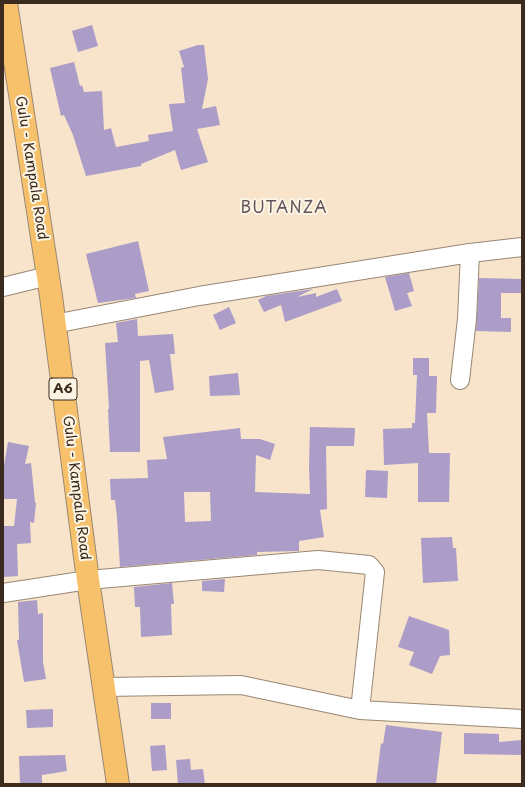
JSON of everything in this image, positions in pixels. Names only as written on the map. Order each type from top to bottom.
[{"type":"main road","name":"Gulu - Kampala Road","points":[[6,3],[48,276],[88,580],[118,784]]},
{"type":"street","points":[[54,324],[199,296],[470,253],[522,247]]},
{"type":"street","points":[[460,380],[467,319],[470,253]]},
{"type":"street","points":[[3,288],[48,276]]},
{"type":"street","points":[[3,593],[88,580],[318,560],[369,565],[375,572],[360,710]]},
{"type":"street","points":[[103,687],[241,686],[360,710],[522,719]]},
{"type":"building","points":[[92,25],[98,46],[78,52],[72,31]]},
{"type":"building","points":[[198,45],[204,45],[208,79],[202,109],[216,106],[220,125],[197,129],[208,162],[181,170],[175,150],[141,164],[141,166],[86,176],[73,135],[64,115],[61,116],[50,68],[74,62],[80,86],[82,85],[84,92],[102,91],[104,130],[111,128],[116,147],[149,141],[148,135],[173,131],[169,104],[185,103],[181,68],[184,67],[179,51]]},
{"type":"building","points":[[138,241],[149,291],[135,294],[136,298],[98,303],[86,254]]},
{"type":"building","points":[[409,273],[414,291],[407,293],[412,306],[395,311],[385,277]]},
{"type":"building","points":[[479,278],[522,279],[522,293],[501,293],[501,318],[511,318],[511,332],[476,331]]},
{"type":"building","points":[[313,289],[297,297],[316,293],[316,297],[337,289],[342,301],[285,322],[281,305],[264,312],[258,300],[266,296]]},
{"type":"building","points":[[229,307],[236,323],[220,330],[213,315]]},
{"type":"building","points":[[137,319],[138,336],[173,334],[175,354],[170,354],[174,390],[155,393],[149,360],[140,361],[140,452],[110,452],[105,343],[118,342],[116,323]]},
{"type":"building","points":[[413,358],[429,358],[429,376],[437,376],[436,413],[427,413],[429,453],[450,453],[449,502],[418,502],[418,463],[384,465],[383,429],[412,428],[412,423],[415,423],[417,375],[413,375]]},
{"type":"building","points":[[238,373],[240,395],[210,396],[209,376]]},
{"type":"building","points":[[310,427],[355,428],[354,446],[326,446],[327,509],[320,510],[324,537],[299,541],[299,551],[257,552],[257,555],[120,567],[117,517],[115,500],[111,500],[110,479],[148,478],[147,460],[167,459],[163,437],[240,428],[241,439],[260,439],[275,444],[270,460],[256,455],[255,492],[310,494]],"holes":[[[184,492],[210,492],[211,521],[185,522]]]},
{"type":"building","points":[[8,442],[29,446],[25,464],[31,463],[36,503],[34,523],[30,522],[31,543],[17,544],[18,576],[3,577],[3,526],[14,526],[17,499],[3,499],[3,471]]},
{"type":"building","points":[[366,470],[388,471],[387,498],[365,497]]},
{"type":"building","points":[[452,537],[453,548],[456,548],[458,581],[423,583],[421,538]]},
{"type":"building","points":[[225,579],[224,592],[202,591],[202,581]]},
{"type":"building","points":[[172,583],[174,604],[171,604],[172,635],[141,637],[140,607],[135,607],[134,587]]},
{"type":"building","points":[[37,600],[38,614],[43,613],[43,662],[46,679],[24,682],[17,640],[19,640],[18,602]]},
{"type":"building","points":[[409,616],[449,630],[450,655],[440,656],[432,674],[409,665],[414,652],[398,647]]},
{"type":"building","points":[[151,703],[171,703],[171,719],[151,719]]},
{"type":"building","points":[[53,709],[53,727],[27,728],[26,710]]},
{"type":"building","points":[[386,725],[442,732],[436,784],[376,784],[381,743],[383,744]]},
{"type":"building","points":[[464,733],[499,734],[499,742],[522,740],[522,755],[464,754]]},
{"type":"building","points":[[165,745],[167,770],[152,771],[150,746]]},
{"type":"building","points":[[65,755],[67,771],[42,775],[42,784],[20,784],[19,756]]},
{"type":"building","points":[[190,759],[191,770],[203,769],[205,784],[178,784],[176,760]]},
{"type":"district","name":"BUTANZA","points":[[284,209]]}]
